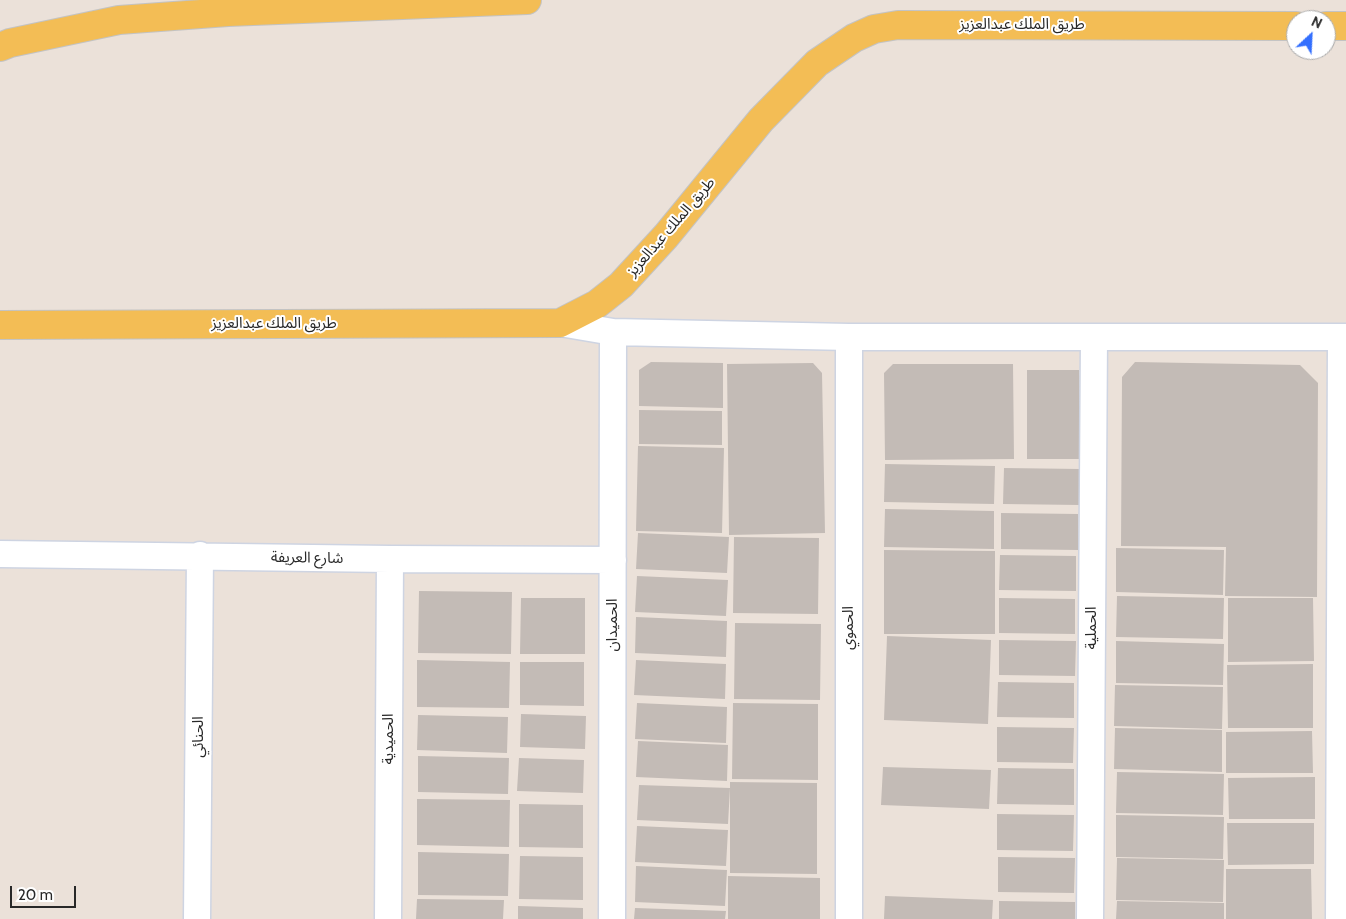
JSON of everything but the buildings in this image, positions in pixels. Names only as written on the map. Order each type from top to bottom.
[{"type":"main road","points":[[0,47],[10,43],[119,20],[228,12],[527,0]]},
{"type":"main road","name":"طريق الملك عبدالعزيز","points":[[0,325],[560,324],[597,304],[621,285],[666,236],[761,120],[817,63],[854,38],[874,29],[898,25],[1286,26]]},
{"type":"street","points":[[560,324],[613,332],[848,337],[1344,337],[1339,919]]},
{"type":"street","name":"الحميدان","points":[[612,919],[613,332]]},
{"type":"street","name":"الحموي","points":[[848,337],[849,919]]},
{"type":"street","name":"الحملية","points":[[1090,919],[1094,338]]},
{"type":"street","name":"شارع العريفة","points":[[0,554],[613,560]]},
{"type":"street","name":"الحنائي","points":[[197,919],[200,555]]},
{"type":"street","name":"الحميدية","points":[[388,919],[390,559]]}]
